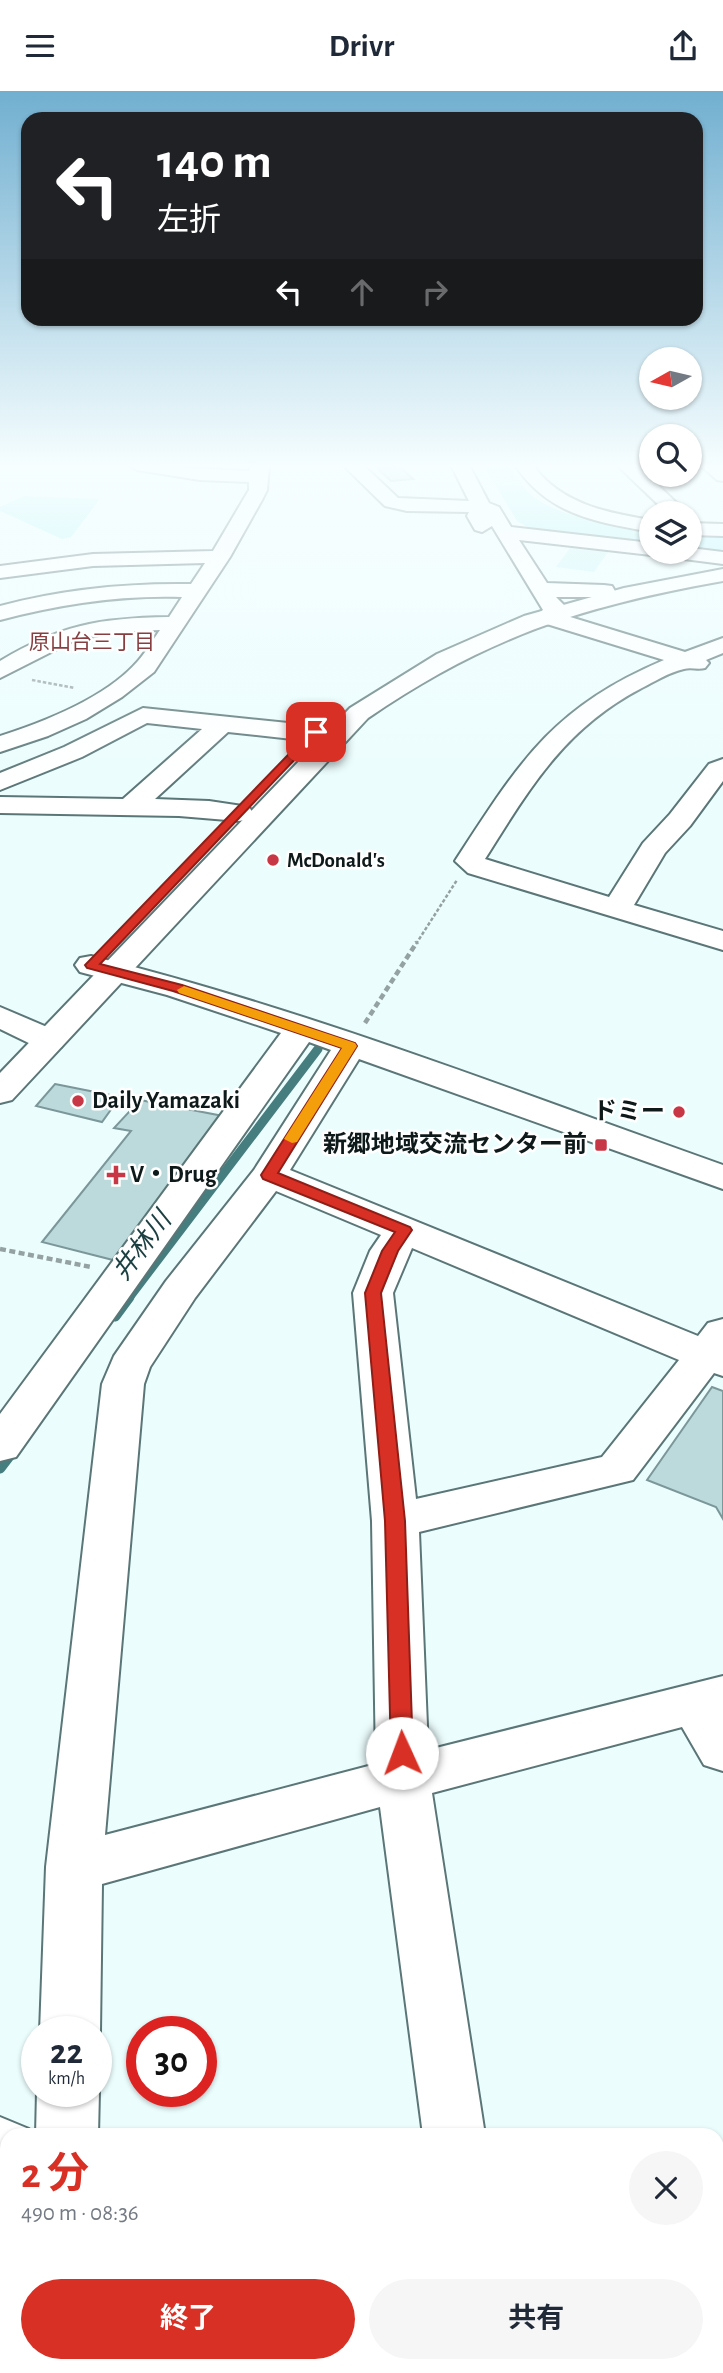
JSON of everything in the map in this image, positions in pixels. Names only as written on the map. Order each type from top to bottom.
[{"type":"street","points":[[0,744],[53,725],[110,695],[146,667],[211,571]]},
{"type":"street","points":[[508,571],[521,593],[546,607],[685,660],[723,669]]},
{"type":"street","points":[[527,571],[546,607]]},
{"type":"street","points":[[104,968],[239,813],[326,734],[427,666],[507,629],[546,607],[604,591],[705,571]]},
{"type":"street","points":[[546,607],[592,601],[723,575]]},
{"type":"street","points":[[0,613],[71,595],[150,590],[198,591]]},
{"type":"street","points":[[0,671],[54,640],[76,633],[131,624],[177,623]]},
{"type":"street","points":[[723,645],[640,681],[572,724],[529,770],[469,861],[478,867],[723,941]]},
{"type":"street","points":[[0,782],[73,753],[143,715],[326,734]]},
{"type":"street","points":[[129,808],[223,723]]},
{"type":"street","points":[[0,1093],[39,1035],[326,734]]},
{"type":"street","points":[[617,909],[653,849],[723,767]]},
{"type":"street","points":[[0,805],[51,809],[206,808],[239,813]]},
{"type":"street","points":[[104,968],[178,988],[350,1046],[723,1178]]},
{"type":"street","points":[[0,1017],[39,1035]]},
{"type":"street","points":[[0,1446],[300,1031]]},
{"type":"street","points":[[0,1061],[39,1035]]},
{"type":"street","points":[[70,2016],[75,1867],[123,1384],[129,1366],[180,1290],[269,1175],[350,1046]]},
{"type":"street","points":[[269,1175],[404,1230],[717,1349],[617,1469],[395,1521]]},
{"type":"street","points":[[404,1230],[390,1251],[373,1293],[395,1521],[403,1779],[453,2128]]},
{"type":"street","points":[[75,1867],[709,1699],[723,1750]]},
{"type":"street","points":[[67,2128],[68,2107]]},
{"type":"path","points":[[24,678],[110,695]]},
{"type":"path","points":[[350,1046],[469,861]]},
{"type":"path","points":[[0,1249],[124,1274]]},
{"type":"building","name":"Daily Yamazaki","points":[[55,1084],[120,1097],[102,1122],[36,1106]]},
{"type":"building","points":[[140,1100],[223,1116],[117,1261],[42,1242],[131,1131],[114,1128]]},
{"type":"building","points":[[712,1387],[723,1391],[723,1519],[716,1507],[647,1480]]},
{"type":"waterway","name":"井林川","points":[[128,1299],[318,1049]]},
{"type":"waterway","name":"井林川","points":[[115,1316],[129,1297]]},
{"type":"waterway","name":"井林川","points":[[0,1468],[13,1451]]},
{"type":"slow traffic","points":[[184,990],[350,1046],[292,1139]]},
{"type":"place","name":"McDonald's","points":[[273,860]]},
{"type":"place","name":"Daily Yamazaki","points":[[78,1101]]},
{"type":"place","name":"ドミー","points":[[679,1112]]},
{"type":"place","name":"新郷地域交流センター前","points":[[601,1145]]},
{"type":"place","name":"V・Drug","points":[[116,1175]]},
{"type":"district","name":"原山台三丁目","points":[[92,642]]},
{"type":"route","points":[[316,732],[91,965],[178,988],[350,1046],[269,1175],[404,1230],[390,1251],[373,1293],[395,1521],[402,1753]]}]
